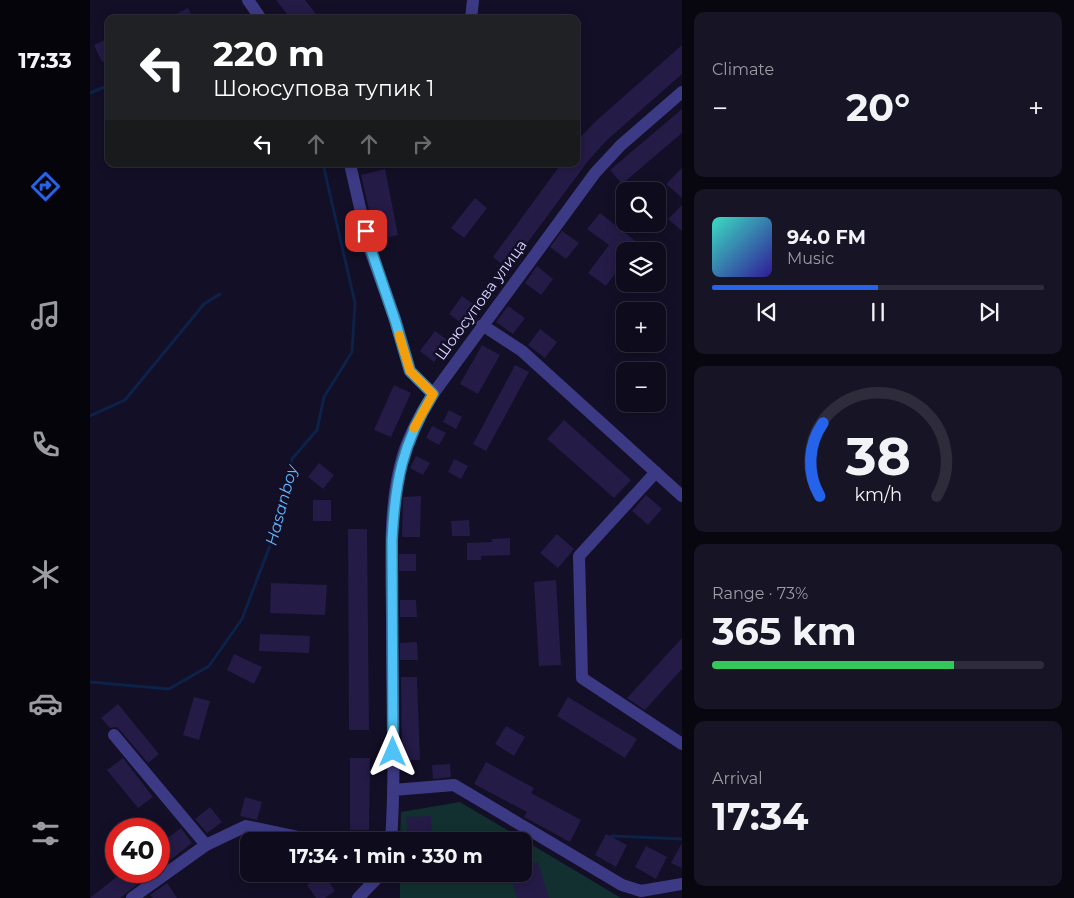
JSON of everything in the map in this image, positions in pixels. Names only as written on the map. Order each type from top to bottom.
[{"type":"street","points":[[248,0],[258,15]]},
{"type":"street","points":[[471,15],[473,0]]},
{"type":"street","name":"Шоюсупова улица","points":[[391,832],[393,790],[392,540],[393,516],[403,455],[417,422],[433,394],[595,173],[621,145],[682,92]]},
{"type":"street","points":[[351,167],[370,247],[410,371],[433,394]]},
{"type":"street","points":[[482,325],[522,351],[682,496]]},
{"type":"street","points":[[656,472],[579,556],[582,678],[682,744]]},
{"type":"street","points":[[114,736],[206,845]]},
{"type":"street","points":[[393,790],[454,785],[622,885],[641,891],[682,884]]},
{"type":"street","points":[[132,898],[206,845],[246,826],[275,832]]},
{"type":"street","points":[[358,898],[373,882]]},
{"type":"green space","points":[[460,802],[510,832],[400,832],[401,812]]},
{"type":"green space","points":[[532,845],[621,898],[400,898],[400,882],[532,882]]},
{"type":"building","points":[[276,0],[305,0],[317,15],[288,15]]},
{"type":"building","points":[[188,8],[191,15],[175,15]]},
{"type":"building","points":[[105,40],[105,61],[102,62],[94,45]]},
{"type":"building","points":[[682,45],[682,74],[606,141],[588,161],[508,269],[493,257],[559,167],[580,167],[580,138],[596,121]]},
{"type":"building","points":[[682,109],[682,133],[624,182],[620,182],[610,170]]},
{"type":"building","points":[[682,168],[682,198],[666,184]]},
{"type":"building","points":[[385,169],[398,235],[376,240],[361,175]]},
{"type":"building","points":[[475,198],[487,208],[464,238],[451,228]]},
{"type":"building","points":[[682,205],[682,231],[668,219]]},
{"type":"building","points":[[600,213],[616,226],[616,232],[624,232],[637,242],[616,242],[616,272],[606,286],[588,273],[609,245],[587,229]]},
{"type":"building","points":[[562,231],[579,243],[566,259],[550,247]]},
{"type":"building","points":[[537,266],[553,279],[541,295],[525,283]]},
{"type":"building","points":[[462,296],[477,307],[464,325],[449,314]]},
{"type":"building","points":[[508,306],[525,318],[513,334],[496,322]]},
{"type":"building","points":[[540,329],[557,342],[545,358],[528,345]]},
{"type":"building","points":[[435,331],[449,341],[434,362],[420,351]]},
{"type":"building","points":[[482,345],[500,355],[478,394],[460,384]]},
{"type":"building","points":[[515,365],[529,372],[486,451],[473,444]]},
{"type":"building","points":[[394,385],[411,393],[391,437],[374,430]]},
{"type":"building","points":[[449,410],[462,417],[456,429],[443,422]]},
{"type":"building","points":[[564,420],[631,480],[614,498],[547,439]]},
{"type":"building","points":[[432,426],[446,433],[439,445],[426,438]]},
{"type":"building","points":[[416,456],[430,463],[423,475],[410,468]]},
{"type":"building","points":[[454,459],[468,466],[461,479],[448,472]]},
{"type":"building","points":[[319,463],[334,475],[323,489],[308,477]]},
{"type":"building","points":[[646,495],[662,509],[648,525],[632,511]]},
{"type":"building","points":[[421,496],[420,537],[402,537],[403,497]]},
{"type":"building","points":[[313,500],[331,500],[331,521],[313,521]]},
{"type":"building","points":[[469,520],[470,536],[452,536],[451,521]]},
{"type":"building","points":[[348,529],[367,529],[369,730],[349,730]]},
{"type":"building","points":[[557,534],[574,549],[558,568],[540,553]]},
{"type":"building","points":[[510,538],[510,555],[481,556],[481,560],[467,560],[467,543],[492,542],[492,539]]},
{"type":"building","points":[[399,554],[416,554],[416,571],[399,571]]},
{"type":"building","points":[[556,580],[561,665],[539,666],[534,582]]},
{"type":"building","points":[[271,583],[327,585],[325,615],[270,613]]},
{"type":"building","points":[[400,600],[416,600],[417,617],[400,617]]},
{"type":"building","points":[[260,634],[310,636],[309,653],[259,651]]},
{"type":"building","points":[[682,638],[682,669],[645,710],[627,698]]},
{"type":"building","points":[[417,642],[418,660],[400,660],[400,643]]},
{"type":"building","points":[[234,654],[262,667],[254,684],[227,670]]},
{"type":"building","points":[[401,677],[417,677],[420,760],[402,760]]},
{"type":"building","points":[[194,697],[210,701],[199,740],[183,735]]},
{"type":"building","points":[[568,697],[637,739],[625,758],[557,716]]},
{"type":"building","points":[[118,704],[159,754],[148,763],[120,730],[116,727],[110,728],[101,718]]},
{"type":"building","points":[[506,726],[525,737],[514,756],[495,744]]},
{"type":"building","points":[[123,758],[153,797],[138,808],[107,770]]},
{"type":"building","points":[[350,758],[370,758],[369,830],[350,830]]},
{"type":"building","points":[[486,762],[534,788],[531,793],[581,820],[570,842],[524,817],[527,812],[474,784]]},
{"type":"building","points":[[450,764],[451,777],[433,779],[432,765]]},
{"type":"building","points":[[245,797],[262,802],[257,820],[240,816]]},
{"type":"building","points":[[210,807],[222,822],[207,833],[195,819]]},
{"type":"building","points":[[431,816],[432,832],[407,832],[406,817]]},
{"type":"building","points":[[181,828],[192,843],[170,860],[170,836]]},
{"type":"building","points":[[606,834],[627,845],[616,867],[595,855]]},
{"type":"building","points":[[682,843],[682,868],[671,863]]},
{"type":"building","points":[[646,846],[667,857],[656,879],[635,867]]},
{"type":"building","points":[[538,862],[549,898],[517,898],[512,882],[532,882],[532,864]]},
{"type":"building","points":[[312,882],[329,882],[335,891],[325,898],[316,898],[307,885]]},
{"type":"building","points":[[109,883],[139,883],[120,898],[90,898]]},
{"type":"building","points":[[167,883],[177,898],[153,898],[150,895]]},
{"type":"waterway","name":"Hasanboy","points":[[90,93],[105,87]]},
{"type":"waterway","name":"Hasanboy","points":[[90,682],[169,689],[209,666],[242,619],[277,527],[292,459],[317,430],[324,397],[352,352],[355,303],[324,167]]},
{"type":"waterway","points":[[90,416],[125,400],[204,304],[220,294]]},
{"type":"waterway","points":[[612,836],[682,839]]},
{"type":"slow traffic","points":[[399,335],[410,371],[433,394],[414,428]]},
{"type":"route","points":[[366,231],[410,371],[433,394],[417,422],[403,455],[393,516],[393,752]]}]
